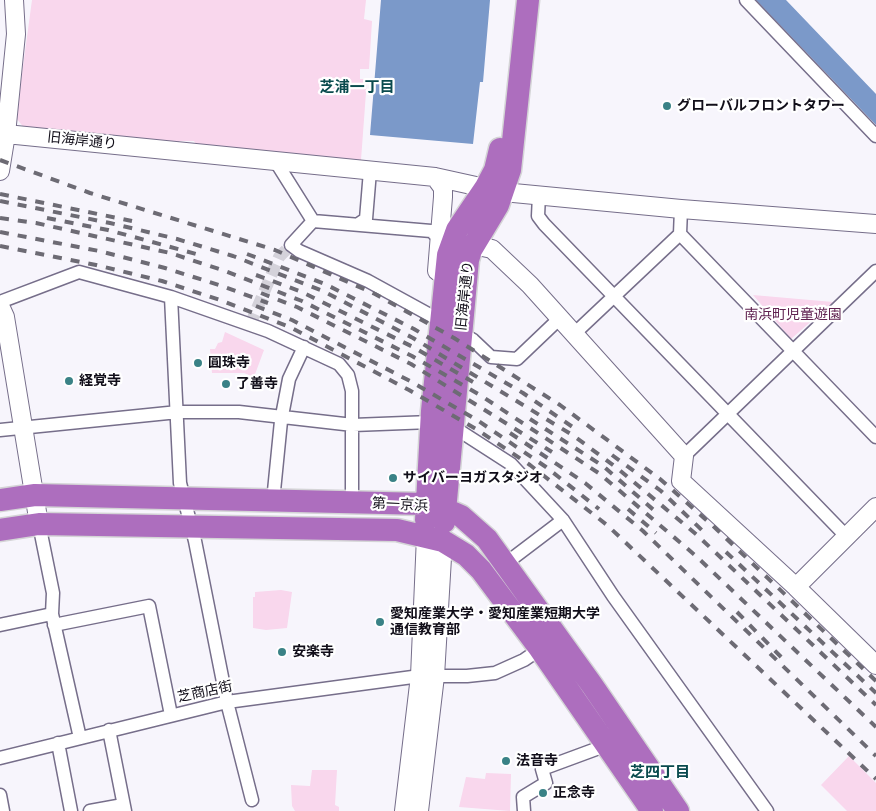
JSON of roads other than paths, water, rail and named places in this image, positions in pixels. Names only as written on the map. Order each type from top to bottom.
[{"type":"highway","name":"旧海岸通り","points":[[434,538],[442,424],[441,321],[451,245],[457,230],[495,189],[515,0]]},
{"type":"highway","name":"旧海岸通り","points":[[442,424],[461,332],[466,274],[473,245],[495,189],[512,160],[528,0]]},
{"type":"highway","name":"第一京浜","points":[[0,500],[35,495],[436,506],[473,526],[487,539],[592,684],[665,809]]},
{"type":"highway","name":"第一京浜","points":[[0,530],[39,524],[397,530],[434,538],[458,550],[475,563],[540,649],[606,745],[665,809]]},
{"type":"street","points":[[0,171],[6,134],[16,34],[14,0]]},
{"type":"street","points":[[746,0],[876,136]]},
{"type":"street","name":"旧海岸通り","points":[[6,134],[435,177],[495,189]]},
{"type":"street","points":[[276,162],[314,221]]},
{"type":"street","points":[[360,224],[366,219],[370,171]]},
{"type":"street","points":[[435,177],[443,188],[437,269],[441,321]]},
{"type":"street","points":[[495,189],[681,209],[876,224]]},
{"type":"street","points":[[539,195],[538,216],[613,297],[846,536]]},
{"type":"street","points":[[574,334],[680,234],[681,209]]},
{"type":"street","points":[[439,238],[431,230],[314,221],[291,245],[299,251],[368,281],[461,332],[491,357],[517,360],[560,318]]},
{"type":"street","points":[[680,234],[876,437]]},
{"type":"street","points":[[441,321],[462,249],[473,245],[492,249],[530,285],[684,456]]},
{"type":"street","points":[[876,271],[793,353],[726,413],[684,456],[681,481],[796,586],[876,665]]},
{"type":"street","points":[[0,302],[79,272],[171,297],[268,330],[339,364],[348,374],[352,391],[354,425],[352,503]]},
{"type":"street","points":[[171,297],[180,483],[191,527],[227,702],[252,800]]},
{"type":"street","points":[[0,306],[5,317],[39,524],[53,592],[53,620],[80,738]]},
{"type":"street","points":[[273,501],[282,416],[289,379],[304,347]]},
{"type":"street","points":[[0,430],[178,412],[239,412],[354,425],[442,424],[511,464],[563,520],[613,596],[767,811]]},
{"type":"street","points":[[796,586],[876,507]]},
{"type":"street","points":[[505,564],[563,520]]},
{"type":"street","points":[[419,811],[428,676],[434,538]]},
{"type":"street","points":[[0,625],[53,620],[149,606],[171,715]]},
{"type":"street","name":"芝商店街","points":[[0,758],[227,702],[428,676],[467,676],[495,673],[524,660],[540,649]]},
{"type":"street","points":[[404,811],[428,676]]},
{"type":"street","points":[[90,811],[124,808],[109,730]]},
{"type":"street","points":[[58,743],[71,811]]},
{"type":"street","points":[[524,811],[524,797],[546,783],[542,769],[606,745]]},
{"type":"street","points":[[0,795],[4,811]]},
{"type":"water","points":[[381,0],[490,0],[483,82],[480,82],[473,144],[370,135]]},
{"type":"water","points":[[756,0],[786,0],[876,94],[876,125]]},
{"type":"tunnel","points":[[250,325],[279,257],[291,245]]},
{"type":"railway","points":[[0,160],[90,193],[275,250],[375,294],[454,338],[560,405],[660,479],[712,525],[876,681]]},
{"type":"railway","points":[[0,194],[132,221]]},
{"type":"railway","points":[[0,201],[110,223],[177,239],[233,256],[323,291],[413,338],[574,436],[617,468],[697,535],[876,705]]},
{"type":"railway","points":[[0,218],[36,223],[170,253],[225,271],[302,301],[412,356],[480,395],[600,474],[696,556],[876,727]]},
{"type":"railway","points":[[47,218],[108,230],[200,255]]},
{"type":"railway","points":[[0,232],[99,251],[165,268],[268,303]]},
{"type":"railway","points":[[0,246],[96,265],[162,281],[220,300],[290,327],[409,390],[476,429],[530,465],[607,525],[876,779]]},
{"type":"railway","points":[[247,254],[325,284],[414,329],[523,393],[577,430]]},
{"type":"railway","points":[[256,275],[302,292],[413,347],[473,382]]},
{"type":"railway","points":[[261,293],[297,307],[411,364],[552,452]]},
{"type":"railway","points":[[256,306],[292,320],[410,381],[477,420],[546,467],[599,509]]},
{"type":"railway","points":[[530,419],[603,466],[656,512]]},
{"type":"railway","points":[[510,433],[585,483],[643,531],[876,756]]},
{"type":"railway","points":[[612,455],[661,491],[707,535]]},
{"type":"railway","points":[[628,509],[656,533]]},
{"type":"railway","points":[[726,552],[876,693]]},
{"type":"railway","points":[[737,612],[786,662]]},
{"type":"place","name":"グローバルフロントタワー","points":[[667,106]]},
{"type":"place","name":"圓珠寺","points":[[198,363]]},
{"type":"place","name":"経覚寺","points":[[69,381]]},
{"type":"place","name":"了善寺","points":[[226,384]]},
{"type":"place","name":"サイバーヨガスタジオ","points":[[393,478]]},
{"type":"place","name":"愛知産業大学・愛知産業短期大学 通信教育部","points":[[380,622]]},
{"type":"place","name":"安楽寺","points":[[282,652]]},
{"type":"place","name":"法音寺","points":[[506,761]]},
{"type":"place","name":"正念寺","points":[[543,793]]},
{"type":"district","name":"芝浦一丁目","points":[[357,88]]},
{"type":"district","name":"芝四丁目","points":[[660,773]]},
{"type":"park label","name":"南浜町児童遊園","points":[[793,315]]}]
